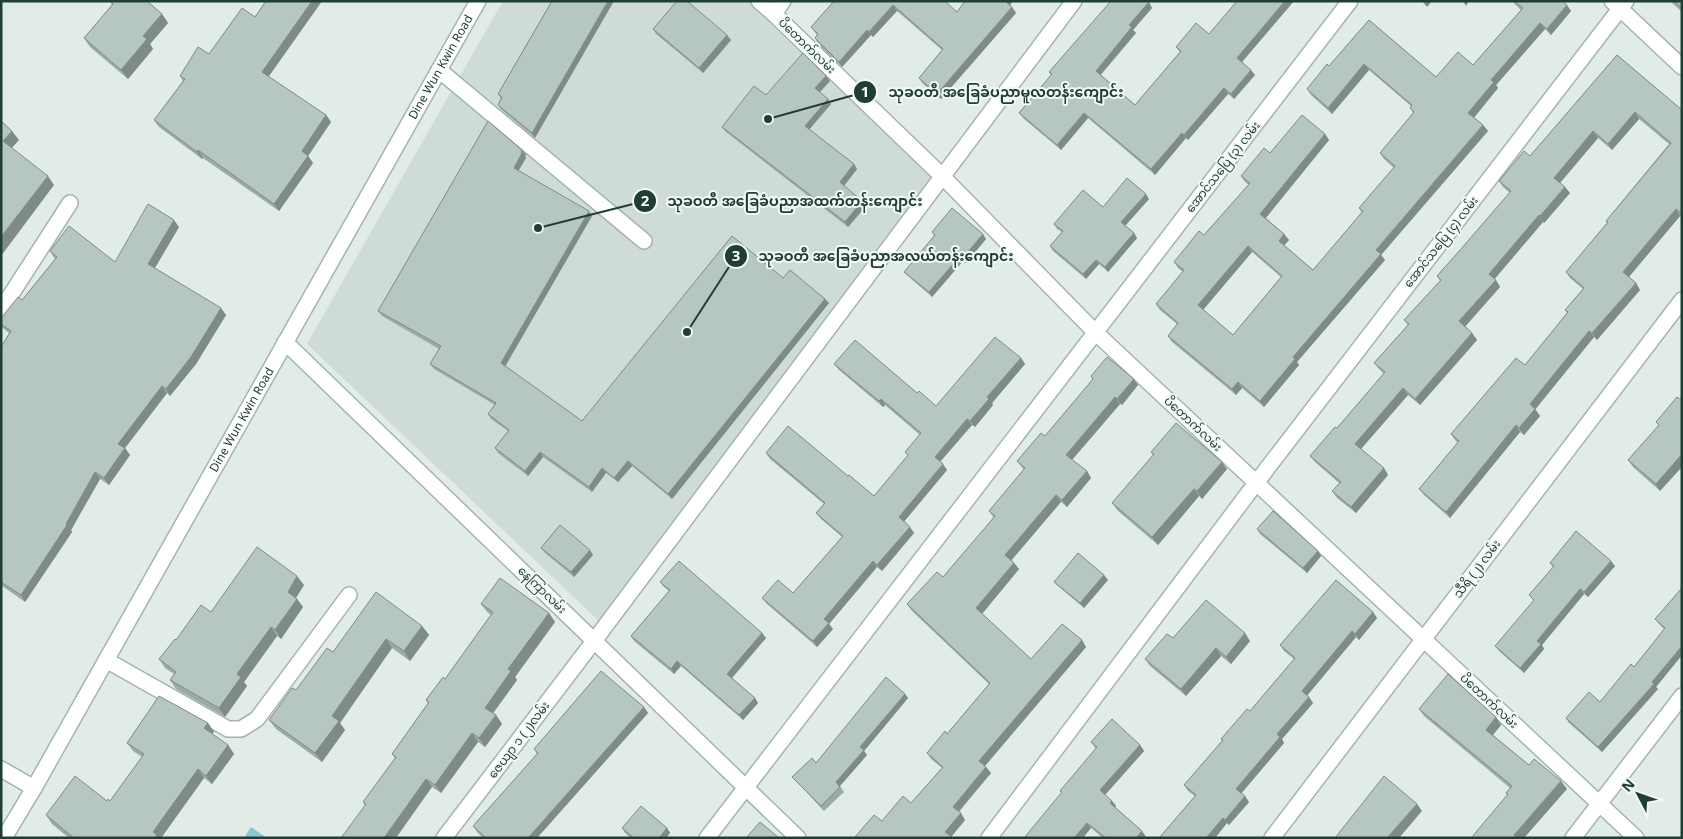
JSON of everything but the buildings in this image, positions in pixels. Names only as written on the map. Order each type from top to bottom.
[{"type":"street","name":"Dine Wun Kwin Road","points":[[4,838],[478,1]]},
{"type":"street","name":"ပိတောက်လမ်း","points":[[759,1],[942,176],[1095,332],[1636,838]]},
{"type":"street","points":[[774,14],[783,1]]},
{"type":"street","name":"ဇေယျာ ၁ (၂)လမ်း","points":[[444,838],[1074,1]]},
{"type":"street","name":"အောင်သပြေ (၃) လမ်း","points":[[707,838],[1350,1]]},
{"type":"street","points":[[1619,4],[1682,67]]},
{"type":"street","name":"အောင်သပြေ (၄) လမ်း","points":[[989,838],[1619,4]]},
{"type":"street","points":[[439,70],[644,241]]},
{"type":"street","points":[[1,310],[70,203]]},
{"type":"street","name":"သီရိ (၂) လမ်း","points":[[1272,838],[1682,300]]},
{"type":"street","name":"နေကြာလမ်း","points":[[286,342],[798,838]]},
{"type":"street","points":[[106,660],[228,729],[241,729],[257,720],[349,595]]},
{"type":"street","points":[[1573,838],[1682,696]]},
{"type":"street","points":[[1,769],[34,788]]},
{"type":"shaded area","points":[[503,1],[765,1],[942,164],[600,622],[307,344]]},
{"type":"water","points":[[251,827],[267,838],[244,838]]},
{"type":"place","name":"သုခဝတီ အခြေခံပညာမူလတန်းကျောင်း","points":[[768,119]]},
{"type":"place","name":"သုခဝတီ အခြေခံပညာအထက်တန်းကျောင်း","points":[[538,228]]},
{"type":"place","name":"သုခဝတီ အခြေခံပညာအလယ်တန်းကျောင်း","points":[[687,332]]}]
